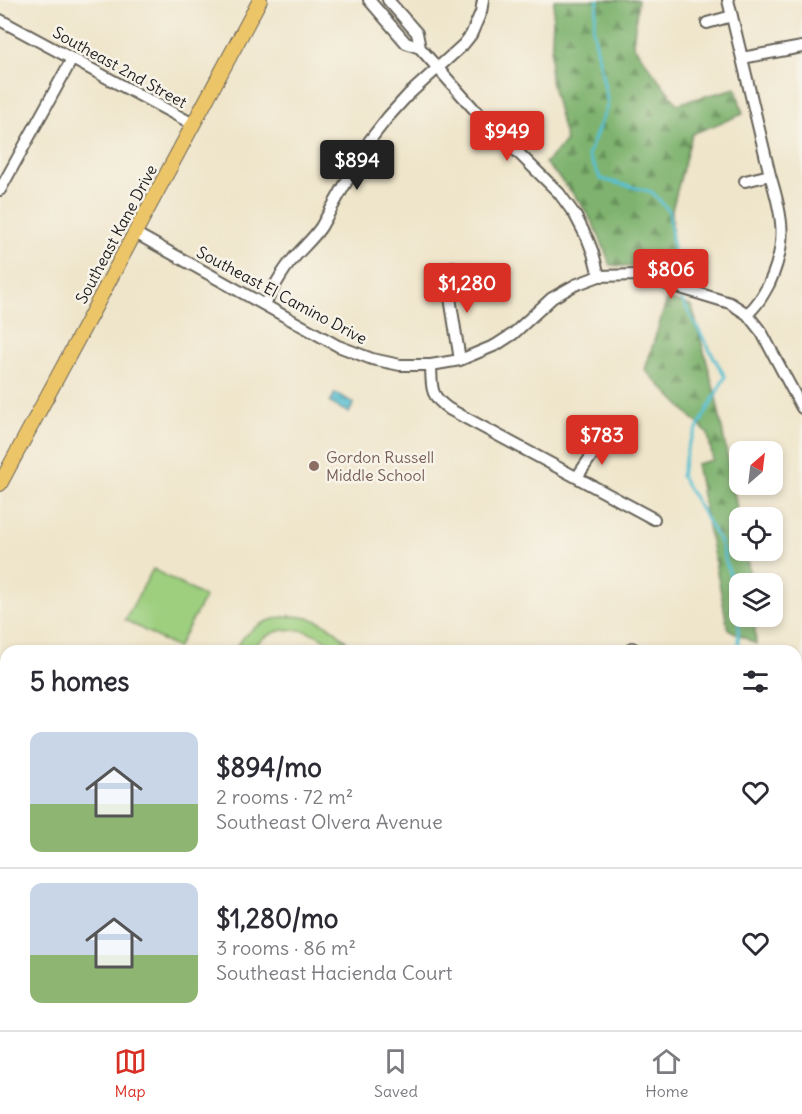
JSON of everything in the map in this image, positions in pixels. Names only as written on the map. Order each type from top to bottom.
[{"type":"main road","name":"Southeast Kane Drive","points":[[0,484],[260,0]]},
{"type":"street","points":[[369,0],[406,43],[420,48]]},
{"type":"street","points":[[388,0],[417,33],[420,48],[437,68],[473,108],[559,193],[575,215],[588,240],[599,276]]},
{"type":"street","points":[[265,304],[285,269],[321,226],[370,141],[402,102],[471,35],[481,12],[483,0]]},
{"type":"street","points":[[728,0],[780,211],[782,236],[774,273],[764,293],[747,314]]},
{"type":"street","points":[[707,23],[732,16]]},
{"type":"street","name":"Southeast 2nd Street","points":[[0,20],[193,124]]},
{"type":"street","points":[[742,58],[802,48]]},
{"type":"street","points":[[0,190],[72,59]]},
{"type":"street","points":[[746,181],[770,175]]},
{"type":"street","name":"Southeast El Camino Drive","points":[[135,233],[338,346],[385,363],[400,365],[431,365],[460,360],[496,345],[513,334],[552,298],[575,285],[599,276],[638,275],[730,303],[747,314],[762,333],[802,408]]},
{"type":"street","points":[[453,267],[448,285],[460,360]]},
{"type":"street","points":[[431,365],[435,397],[450,409],[654,519]]},
{"type":"street","points":[[577,477],[592,455],[609,439]]},
{"type":"green space","points":[[554,0],[638,0],[633,45],[677,104],[736,88],[743,114],[692,134],[672,210],[673,275],[643,268],[610,265],[598,234],[585,210],[545,163],[566,141],[550,77]]},
{"type":"green space","points":[[667,299],[692,306],[716,397],[729,465],[729,495],[735,495],[737,507],[729,507],[729,561],[748,561],[749,573],[729,573],[729,627],[755,627],[756,644],[728,629],[696,464],[713,460],[708,434],[645,370]]},
{"type":"green space","points":[[153,569],[205,597],[179,645],[171,645],[125,620]]},
{"type":"green space","points":[[282,617],[302,617],[319,621],[334,630],[349,645],[330,645],[317,635],[294,630],[270,635],[256,645],[238,645],[258,626]]},
{"type":"water","points":[[335,393],[354,403],[349,413],[330,403]]},
{"type":"waterway","points":[[598,0],[593,29],[608,104],[588,155],[601,179],[652,192],[669,211],[677,283]]},
{"type":"waterway","points":[[678,289],[679,295],[725,377],[688,446],[681,476],[720,542],[739,605],[738,645]]},
{"type":"place","name":"Gordon Russell Middle School","points":[[314,466]]}]
